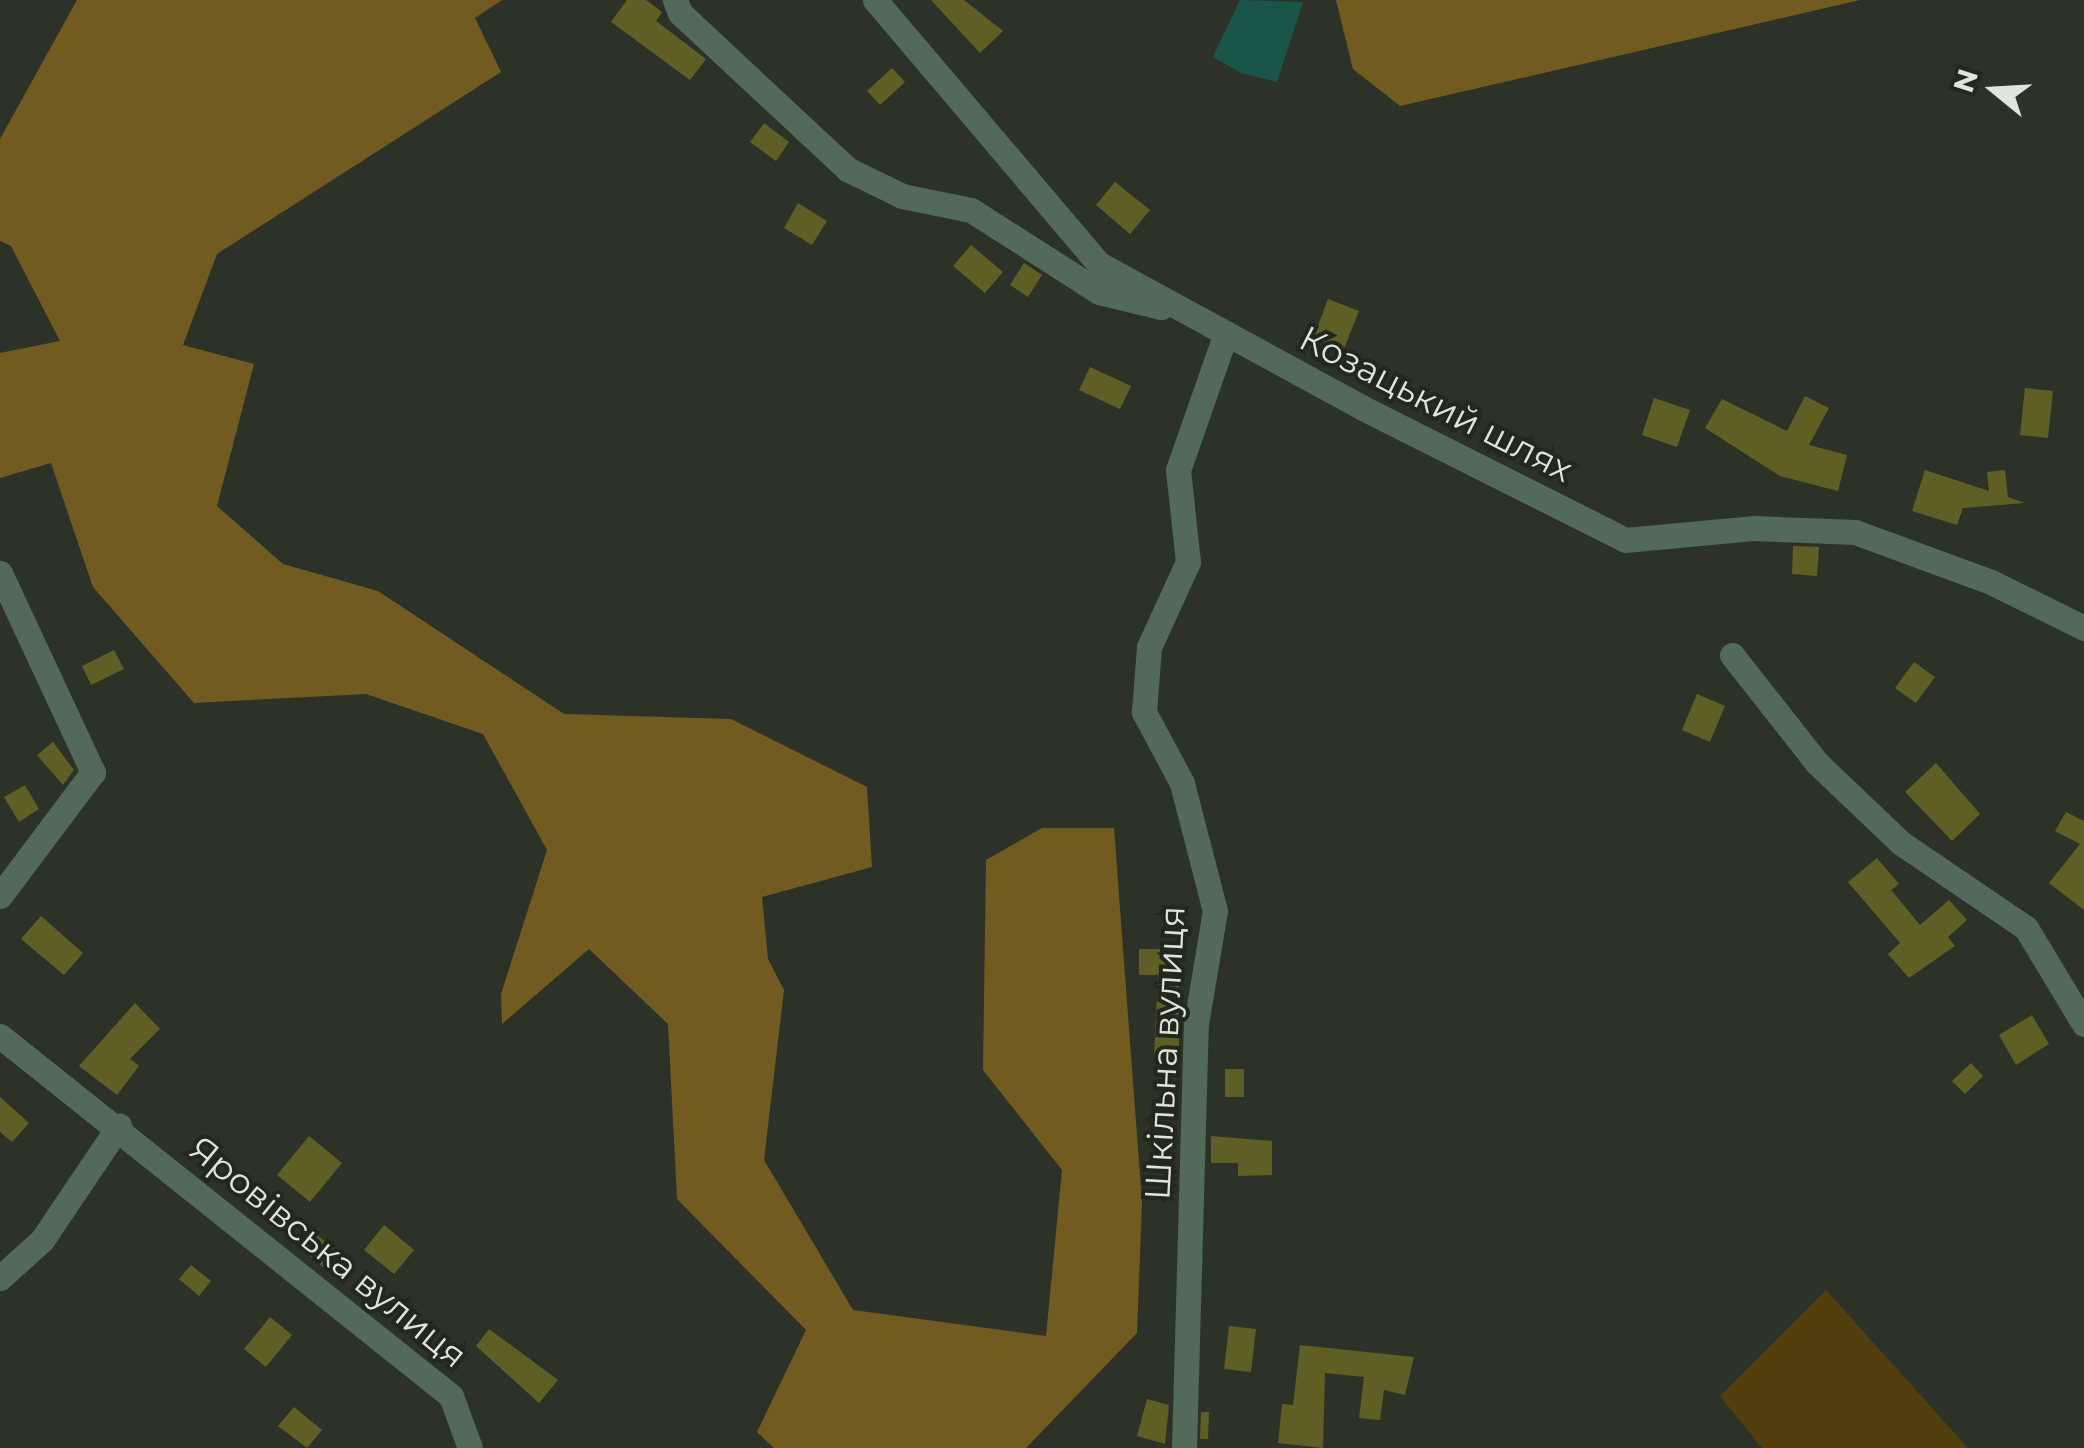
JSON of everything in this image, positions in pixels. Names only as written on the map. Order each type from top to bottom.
[{"type":"street","points":[[675,0],[680,13],[847,169],[902,196],[971,210],[1099,292],[1194,315]]},
{"type":"street","name":"Козацький шлях","points":[[875,0],[1099,264],[1226,333],[1625,540],[1755,528],[1855,532],[1991,582],[2084,628]]},
{"type":"street","name":"Шкільна вулиця","points":[[1184,1448],[1196,1024],[1216,911],[1182,783],[1144,712],[1150,647],[1188,562],[1178,470],[1226,333]]},
{"type":"street","points":[[0,572],[93,772],[0,896]]},
{"type":"street","points":[[1732,656],[1817,762],[1902,843],[2026,928],[2084,1024]]},
{"type":"street","name":"Яровівська вулиця","points":[[0,1036],[120,1126],[451,1396],[470,1448]]},
{"type":"street","points":[[0,1278],[42,1240],[120,1126]]},
{"type":"shaded area","points":[[77,0],[502,0],[475,18],[501,72],[217,254],[183,345],[254,364],[217,506],[283,564],[378,591],[564,714],[731,719],[867,787],[872,867],[762,897],[768,959],[784,990],[764,1160],[853,1310],[1046,1336],[1062,1170],[983,1070],[986,860],[1042,828],[1114,828],[1142,1202],[1137,1333],[1026,1448],[774,1448],[757,1432],[806,1330],[677,1199],[668,1024],[589,949],[502,1024],[501,994],[547,850],[483,734],[366,694],[194,703],[93,587],[51,463],[0,478],[0,353],[60,341],[11,246],[0,241],[0,139]]},
{"type":"shaded area","points":[[1336,0],[1860,0],[1400,106],[1353,69]]},
{"type":"shaded area","points":[[1826,1290],[1968,1448],[1762,1448],[1720,1396]]},
{"type":"water","points":[[1240,0],[1303,2],[1277,82],[1241,73],[1213,57]]},
{"type":"building","points":[[627,0],[646,0],[662,12],[656,21],[706,59],[690,80],[611,22]]},
{"type":"building","points":[[931,0],[964,0],[1003,31],[980,53]]},
{"type":"building","points":[[892,68],[905,82],[880,105],[867,91]]},
{"type":"building","points":[[764,123],[789,142],[776,161],[750,142]]},
{"type":"building","points":[[1115,182],[1150,210],[1130,234],[1096,205]]},
{"type":"building","points":[[798,203],[827,221],[812,245],[784,228]]},
{"type":"building","points":[[971,245],[1003,272],[985,293],[953,266]]},
{"type":"building","points":[[1024,263],[1042,275],[1028,297],[1010,285]]},
{"type":"building","points":[[1328,299],[1359,311],[1343,351],[1313,339]]},
{"type":"building","points":[[1090,367],[1131,386],[1120,409],[1079,390]]},
{"type":"building","points":[[2025,388],[2053,391],[2048,438],[2020,435]]},
{"type":"building","points":[[1805,396],[1829,408],[1809,445],[1847,455],[1838,491],[1780,476],[1705,428],[1722,399],[1787,431]]},
{"type":"building","points":[[1654,398],[1690,410],[1677,447],[1642,435]]},
{"type":"building","points":[[1925,470],[1989,491],[1987,472],[2005,470],[2008,497],[2025,503],[1963,508],[1957,525],[1912,511]]},
{"type":"building","points":[[1793,546],[1819,547],[1817,576],[1792,574]]},
{"type":"building","points":[[114,650],[124,669],[91,685],[82,666]]},
{"type":"building","points":[[1914,662],[1935,677],[1916,703],[1895,688]]},
{"type":"building","points":[[1697,694],[1725,706],[1710,742],[1682,730]]},
{"type":"building","points":[[53,742],[74,770],[63,785],[37,755]]},
{"type":"building","points":[[1936,763],[1980,814],[1952,841],[1905,792]]},
{"type":"building","points":[[25,785],[39,809],[19,822],[4,797]]},
{"type":"building","points":[[2066,812],[2084,821],[2084,910],[2049,883],[2080,844],[2055,831]]},
{"type":"building","points":[[1877,858],[1899,884],[1891,890],[1920,925],[1949,900],[1967,920],[1948,937],[1955,946],[1909,978],[1888,954],[1900,943],[1848,882]]},
{"type":"building","points":[[41,916],[83,953],[64,975],[21,939]]},
{"type":"building","points":[[1139,949],[1178,949],[1179,1056],[1154,1057],[1158,975],[1139,975]]},
{"type":"building","points":[[135,1003],[160,1029],[130,1059],[139,1066],[117,1095],[79,1066]]},
{"type":"building","points":[[2032,1015],[2049,1044],[2016,1065],[1999,1035]]},
{"type":"building","points":[[1971,1063],[1983,1076],[1965,1094],[1952,1081]]},
{"type":"building","points":[[1225,1069],[1244,1069],[1244,1097],[1225,1097]]},
{"type":"building","points":[[0,1097],[29,1123],[12,1142],[0,1132]]},
{"type":"building","points":[[309,1136],[342,1163],[310,1202],[277,1175]]},
{"type":"building","points":[[1211,1136],[1272,1141],[1272,1175],[1238,1176],[1238,1163],[1211,1163]]},
{"type":"building","points":[[384,1225],[414,1250],[394,1274],[364,1250]]},
{"type":"building","points":[[316,1234],[338,1252],[324,1268],[302,1250]]},
{"type":"building","points":[[191,1265],[211,1281],[199,1296],[179,1279]]},
{"type":"building","points":[[270,1317],[292,1335],[266,1367],[244,1349]]},
{"type":"building","points":[[1229,1326],[1256,1329],[1251,1372],[1224,1369]]},
{"type":"building","points":[[489,1329],[558,1380],[539,1403],[476,1346]]},
{"type":"building","points":[[1300,1345],[1414,1357],[1405,1395],[1384,1390],[1380,1420],[1359,1418],[1364,1377],[1325,1373],[1323,1448],[1278,1443],[1282,1404],[1293,1405]]},
{"type":"building","points":[[1147,1399],[1169,1405],[1165,1444],[1137,1436]]},
{"type":"building","points":[[294,1407],[322,1430],[307,1448],[278,1426]]},
{"type":"building","points":[[1201,1412],[1209,1412],[1208,1439],[1200,1439]]}]
